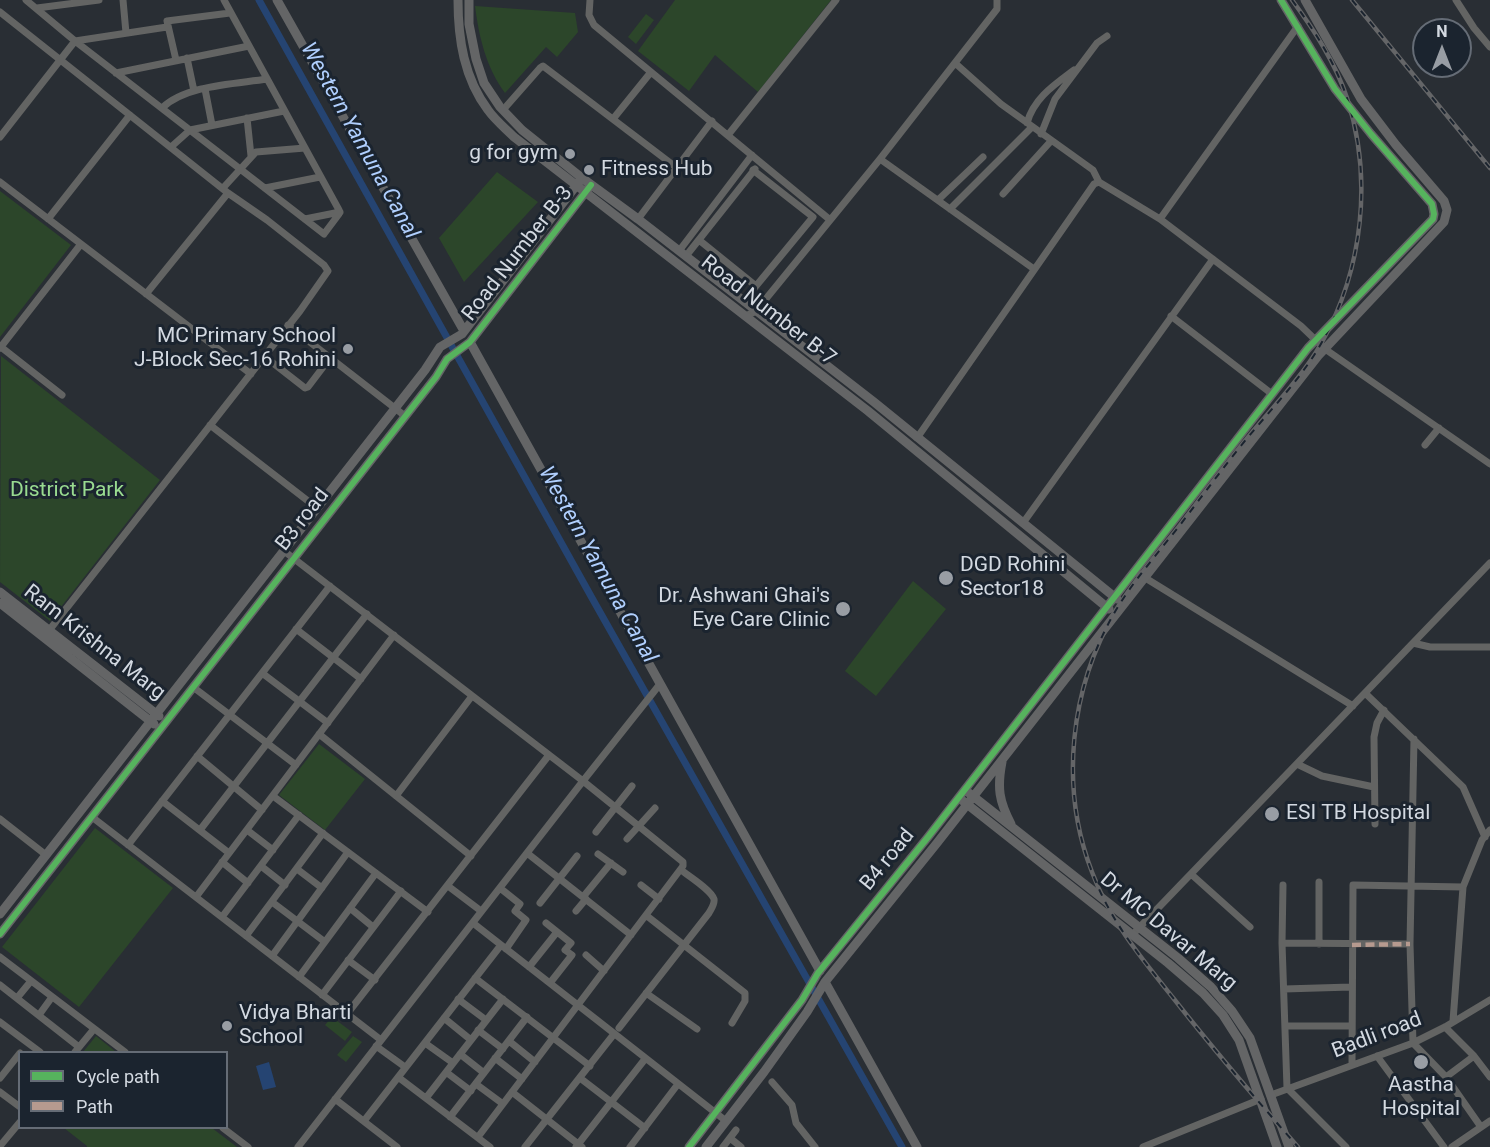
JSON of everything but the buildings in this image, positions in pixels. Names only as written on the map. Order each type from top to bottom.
[{"type":"street","points":[[26,0],[116,73],[324,234],[340,212]]},
{"type":"street","points":[[37,8],[99,0]]},
{"type":"street","points":[[123,0],[126,33]]},
{"type":"street","points":[[224,0],[340,212]]},
{"type":"street","points":[[277,0],[463,333],[579,182]]},
{"type":"street","name":"Road Number B-7","points":[[458,0],[458,24],[464,60],[473,87],[488,111],[514,137],[589,189],[638,219],[756,311],[1116,615]]},
{"type":"street","name":"Road Number B-7","points":[[469,0],[469,24],[484,83],[503,110],[522,130],[579,182]]},
{"type":"street","points":[[590,0],[589,15],[594,25],[829,219]]},
{"type":"street","points":[[728,135],[836,0]]},
{"type":"street","points":[[746,316],[756,311],[880,159],[997,9],[997,0]]},
{"type":"street","points":[[1281,0],[1335,88],[1371,134],[1424,194],[1434,208],[1434,214],[1446,217],[1444,201],[1396,145],[1361,99],[1305,0]]},
{"type":"street","points":[[1456,0],[1474,28],[1490,47]]},
{"type":"street","points":[[0,12],[267,220],[328,271],[251,374],[47,634]]},
{"type":"street","points":[[176,60],[166,23],[230,13]]},
{"type":"street","points":[[1160,219],[1298,26]]},
{"type":"street","points":[[0,137],[75,40],[167,27]]},
{"type":"street","points":[[1041,134],[1055,99],[1096,43],[1107,36]]},
{"type":"street","points":[[116,73],[249,46]]},
{"type":"street","points":[[187,58],[194,91]]},
{"type":"street","points":[[955,63],[1001,104],[1093,170],[1100,182],[1160,219],[1301,326],[1325,349],[1490,464]]},
{"type":"street","points":[[950,209],[1030,125],[1031,109],[1049,89],[1081,65]]},
{"type":"street","points":[[503,110],[543,66],[677,168]]},
{"type":"street","points":[[614,119],[651,72]]},
{"type":"street","points":[[162,108],[173,99],[194,91],[267,79]]},
{"type":"street","points":[[205,89],[212,124]]},
{"type":"street","points":[[171,147],[190,130],[284,111]]},
{"type":"street","points":[[48,219],[130,115]]},
{"type":"street","points":[[247,118],[251,156]]},
{"type":"street","points":[[638,219],[712,121]]},
{"type":"street","points":[[1003,194],[1051,141]]},
{"type":"street","points":[[146,294],[251,156],[260,152],[304,148]]},
{"type":"street","points":[[682,253],[752,155]]},
{"type":"street","points":[[938,200],[983,157]]},
{"type":"street","points":[[880,159],[1034,269]]},
{"type":"street","points":[[682,253],[699,240],[760,162]]},
{"type":"street","points":[[743,301],[813,217],[753,170]]},
{"type":"street","points":[[265,188],[321,177]]},
{"type":"street","points":[[0,182],[251,374]]},
{"type":"street","points":[[917,438],[1094,184],[1100,182]]},
{"type":"street","name":"Road Number B-7","points":[[589,189],[746,316],[917,438],[1124,605]]},
{"type":"street","name":"Road Number B-3","points":[[469,344],[589,189]]},
{"type":"street","points":[[305,219],[340,212]]},
{"type":"street","name":"B4 road","points":[[689,1147],[802,1000],[819,972],[962,793],[1272,394],[1315,341],[1430,224],[1434,214]]},
{"type":"street","name":"B4 road","points":[[706,1147],[764,1072],[807,1012],[823,984],[974,797],[1325,349],[1441,228],[1446,217]]},
{"type":"street","points":[[699,240],[756,286]]},
{"type":"street","points":[[62,395],[1,348],[81,244]]},
{"type":"street","points":[[784,250],[796,261]]},
{"type":"street","points":[[1023,523],[1213,259]]},
{"type":"street","points":[[1171,316],[1272,394]]},
{"type":"street","points":[[288,325],[405,416]]},
{"type":"street","name":"B3 road","points":[[0,914],[440,348],[463,333]]},
{"type":"street","points":[[469,344],[658,687],[819,972]]},
{"type":"street","name":"B3 road","points":[[0,934],[405,416],[447,359],[469,344]]},
{"type":"street","points":[[264,356],[305,388],[330,358]]},
{"type":"street","points":[[210,426],[317,508]]},
{"type":"street","points":[[1425,445],[1439,428]]},
{"type":"street","points":[[284,551],[583,781],[683,862],[681,870],[478,1137]]},
{"type":"street","points":[[1136,931],[1490,563]]},
{"type":"street","points":[[1134,571],[1353,706]]},
{"type":"street","points":[[128,845],[330,586]]},
{"type":"street","name":"Ram Krishna Marg","points":[[0,592],[47,634],[163,725]]},
{"type":"street","name":"Ram Krishna Marg","points":[[0,603],[47,634]]},
{"type":"street","points":[[200,830],[367,614]]},
{"type":"street","points":[[296,629],[361,679]]},
{"type":"street","points":[[196,897],[394,635]]},
{"type":"street","points":[[1413,643],[1430,646],[1490,647]]},
{"type":"street","points":[[262,673],[328,723]]},
{"type":"street","points":[[1045,686],[1054,694]]},
{"type":"street","points":[[193,687],[296,765]]},
{"type":"street","points":[[298,1147],[658,687]]},
{"type":"street","points":[[1365,693],[1463,787],[1490,847]]},
{"type":"street","points":[[396,796],[472,696]]},
{"type":"street","points":[[1375,824],[1375,729],[1384,710]]},
{"type":"street","points":[[319,734],[471,855]]},
{"type":"street","points":[[1414,739],[1410,944],[1413,1043],[1446,1077],[1481,1127]]},
{"type":"street","points":[[347,1014],[549,755]]},
{"type":"street","points":[[197,756],[262,810]]},
{"type":"street","points":[[1002,760],[999,795],[1002,807],[1013,828]]},
{"type":"street","points":[[1297,764],[1322,776],[1374,787]]},
{"type":"street","points":[[596,832],[632,786]]},
{"type":"street","points":[[962,793],[967,805],[1136,931],[1203,993],[1223,1015],[1239,1040],[1277,1147]]},
{"type":"street","name":"Dr MC Davar Marg","points":[[962,793],[974,797],[1136,931],[1211,987],[1232,1011],[1250,1038],[1289,1147]]},
{"type":"street","points":[[273,796],[428,912]]},
{"type":"street","points":[[162,801],[230,853]]},
{"type":"street","points":[[627,839],[655,808]]},
{"type":"street","points":[[222,917],[299,815]]},
{"type":"street","points":[[92,817],[322,994],[405,1067]]},
{"type":"street","points":[[0,819],[46,855]]},
{"type":"street","points":[[247,830],[273,850]]},
{"type":"street","points":[[246,936],[323,833]]},
{"type":"street","points":[[1453,1022],[1463,887],[1486,836]]},
{"type":"street","points":[[272,956],[348,852]]},
{"type":"street","points":[[527,853],[631,935]]},
{"type":"street","points":[[598,854],[623,872]]},
{"type":"street","points":[[540,903],[578,855]]},
{"type":"street","points":[[222,862],[248,883]]},
{"type":"street","points":[[576,911],[611,863]]},
{"type":"street","points":[[261,866],[285,885]]},
{"type":"street","points":[[297,868],[322,888]]},
{"type":"street","points":[[525,1147],[709,913],[714,904],[714,898],[681,870]]},
{"type":"street","points":[[299,977],[376,873]]},
{"type":"street","points":[[1191,874],[1250,927]]},
{"type":"street","points":[[1319,882],[1319,944]]},
{"type":"street","points":[[448,885],[481,911]]},
{"type":"street","points":[[641,885],[659,898]]},
{"type":"street","points":[[1282,885],[1287,1088],[1346,1147]]},
{"type":"street","points":[[1352,1064],[1353,885],[1463,887]]},
{"type":"street","points":[[364,1121],[458,999],[526,920],[515,911],[520,904],[500,888]]},
{"type":"street","points":[[322,994],[400,891]]},
{"type":"street","points":[[272,902],[325,942]]},
{"type":"street","points":[[350,908],[373,927]]},
{"type":"street","points":[[646,916],[745,993],[745,1001],[732,1023]]},
{"type":"street","points":[[473,923],[578,1005],[617,1031],[645,1059],[726,1121]]},
{"type":"street","points":[[546,923],[571,943],[565,950],[572,955],[550,983]]},
{"type":"street","points":[[529,967],[557,932]]},
{"type":"street","points":[[1282,943],[1410,944]]},
{"type":"street","points":[[586,955],[604,971]]},
{"type":"street","points":[[0,957],[122,1051]]},
{"type":"street","points":[[348,960],[375,980]]},
{"type":"street","points":[[475,978],[590,1066]]},
{"type":"street","points":[[17,998],[31,981]]},
{"type":"street","points":[[0,984],[39,1015],[77,1050],[94,1029]]},
{"type":"street","points":[[823,984],[917,1147]]},
{"type":"street","points":[[1284,989],[1351,987]]},
{"type":"street","points":[[646,993],[697,1029]]},
{"type":"street","points":[[39,1015],[52,997]]},
{"type":"street","points":[[458,999],[486,1020]]},
{"type":"street","points":[[426,1098],[503,999]]},
{"type":"street","name":"Badli road","points":[[1271,1095],[1413,1043],[1490,1000]]},
{"type":"street","points":[[450,1117],[527,1017]]},
{"type":"street","points":[[444,1018],[471,1040]]},
{"type":"street","points":[[0,1022],[37,1051]]},
{"type":"street","points":[[1285,1026],[1351,1026]]},
{"type":"street","points":[[1445,1026],[1474,1056],[1490,1077]]},
{"type":"street","points":[[478,1030],[503,1049]]},
{"type":"street","points":[[509,1041],[535,1062]]},
{"type":"street","points":[[21,1051],[27,1043]]},
{"type":"street","points":[[425,1043],[453,1063]]},
{"type":"street","points":[[460,1054],[484,1073]]},
{"type":"street","points":[[0,1078],[18,1056]]},
{"type":"street","points":[[1377,1056],[1444,1147]]},
{"type":"street","points":[[1446,1077],[1474,1056]]},
{"type":"street","points":[[495,1058],[522,1079]]},
{"type":"street","points":[[512,1092],[579,1146],[645,1059]]},
{"type":"street","points":[[446,1072],[471,1091]]},
{"type":"street","points":[[398,1077],[490,1147]]},
{"type":"street","points":[[580,1078],[645,1128]]},
{"type":"street","points":[[772,1082],[792,1105],[796,1123],[815,1147]]},
{"type":"street","points":[[476,1084],[503,1104]]},
{"type":"street","points":[[630,1147],[678,1084]]},
{"type":"street","points":[[0,1092],[18,1106]]},
{"type":"street","points":[[335,1099],[397,1147]]},
{"type":"street","points":[[1143,1147],[1261,1099]]},
{"type":"street","points":[[1452,1147],[1490,1121]]},
{"type":"street","points":[[1,1142],[18,1124]]},
{"type":"street","points":[[224,1129],[248,1147]]},
{"type":"street","points":[[723,1147],[736,1130]]},
{"type":"street","points":[[730,1138],[741,1147]]},
{"type":"green space","points":[[675,0],[831,0],[758,92],[715,55],[689,91],[638,51]]},
{"type":"green space","points":[[475,6],[575,13],[578,32],[557,57],[546,47],[505,93],[484,51]]},
{"type":"green space","points":[[646,14],[654,20],[636,44],[628,37]]},
{"type":"green space","points":[[497,172],[538,202],[464,282],[439,238]]},
{"type":"green space","points":[[0,191],[71,245],[0,337]]},
{"type":"green space","name":"District Park","points":[[1,356],[160,480],[50,621],[0,582]]},
{"type":"green space","points":[[913,581],[946,609],[876,696],[845,671]]},
{"type":"green space","points":[[319,744],[365,779],[325,830],[279,795]]},
{"type":"green space","points":[[95,828],[173,888],[79,1007],[2,947]]},
{"type":"green space","points":[[332,1017],[352,1032],[345,1041],[325,1025]]},
{"type":"green space","points":[[96,1036],[115,1051],[84,1051]]},
{"type":"green space","points":[[353,1036],[362,1042],[346,1062],[337,1055]]},
{"type":"green space","points":[[65,1129],[213,1129],[237,1147],[87,1147]]},
{"type":"water","points":[[269,1062],[276,1087],[263,1090],[256,1066]]},
{"type":"waterway","name":"Western Yamuna Canal","points":[[259,0],[592,598],[902,1147]]},
{"type":"railway","points":[[1292,0],[1330,59],[1347,98],[1355,128],[1360,160],[1360,223],[1347,284],[1336,314],[1306,367],[1231,458],[1138,577],[1116,610],[1100,640],[1079,705],[1074,738],[1073,772],[1075,806],[1082,840],[1099,890],[1117,923],[1189,1018],[1298,1147]]},
{"type":"railway","points":[[1352,0],[1490,168]]},
{"type":"marked path","points":[[1352,945],[1410,944]]},
{"type":"cycle path","points":[[689,1147],[802,1000],[818,973],[928,837],[1308,348],[1433,219],[1432,204],[1335,89],[1281,0]]},
{"type":"cycle path","points":[[0,934],[436,377],[447,359],[470,342],[591,185]]},
{"type":"place","name":"g for gym","points":[[570,154]]},
{"type":"place","name":"Fitness Hub","points":[[589,170]]},
{"type":"place","name":"MC Primary School J-Block Sec-16 Rohini","points":[[348,349]]},
{"type":"place","name":"DGD Rohini Sector18","points":[[946,578]]},
{"type":"place","name":"Dr. Ashwani Ghai's Eye Care Clinic","points":[[843,609]]},
{"type":"place","name":"ESI TB Hospital","points":[[1272,814]]},
{"type":"place","name":"Vidya Bharti School","points":[[227,1026]]},
{"type":"place","name":"Aastha Hospital","points":[[1421,1062]]}]
